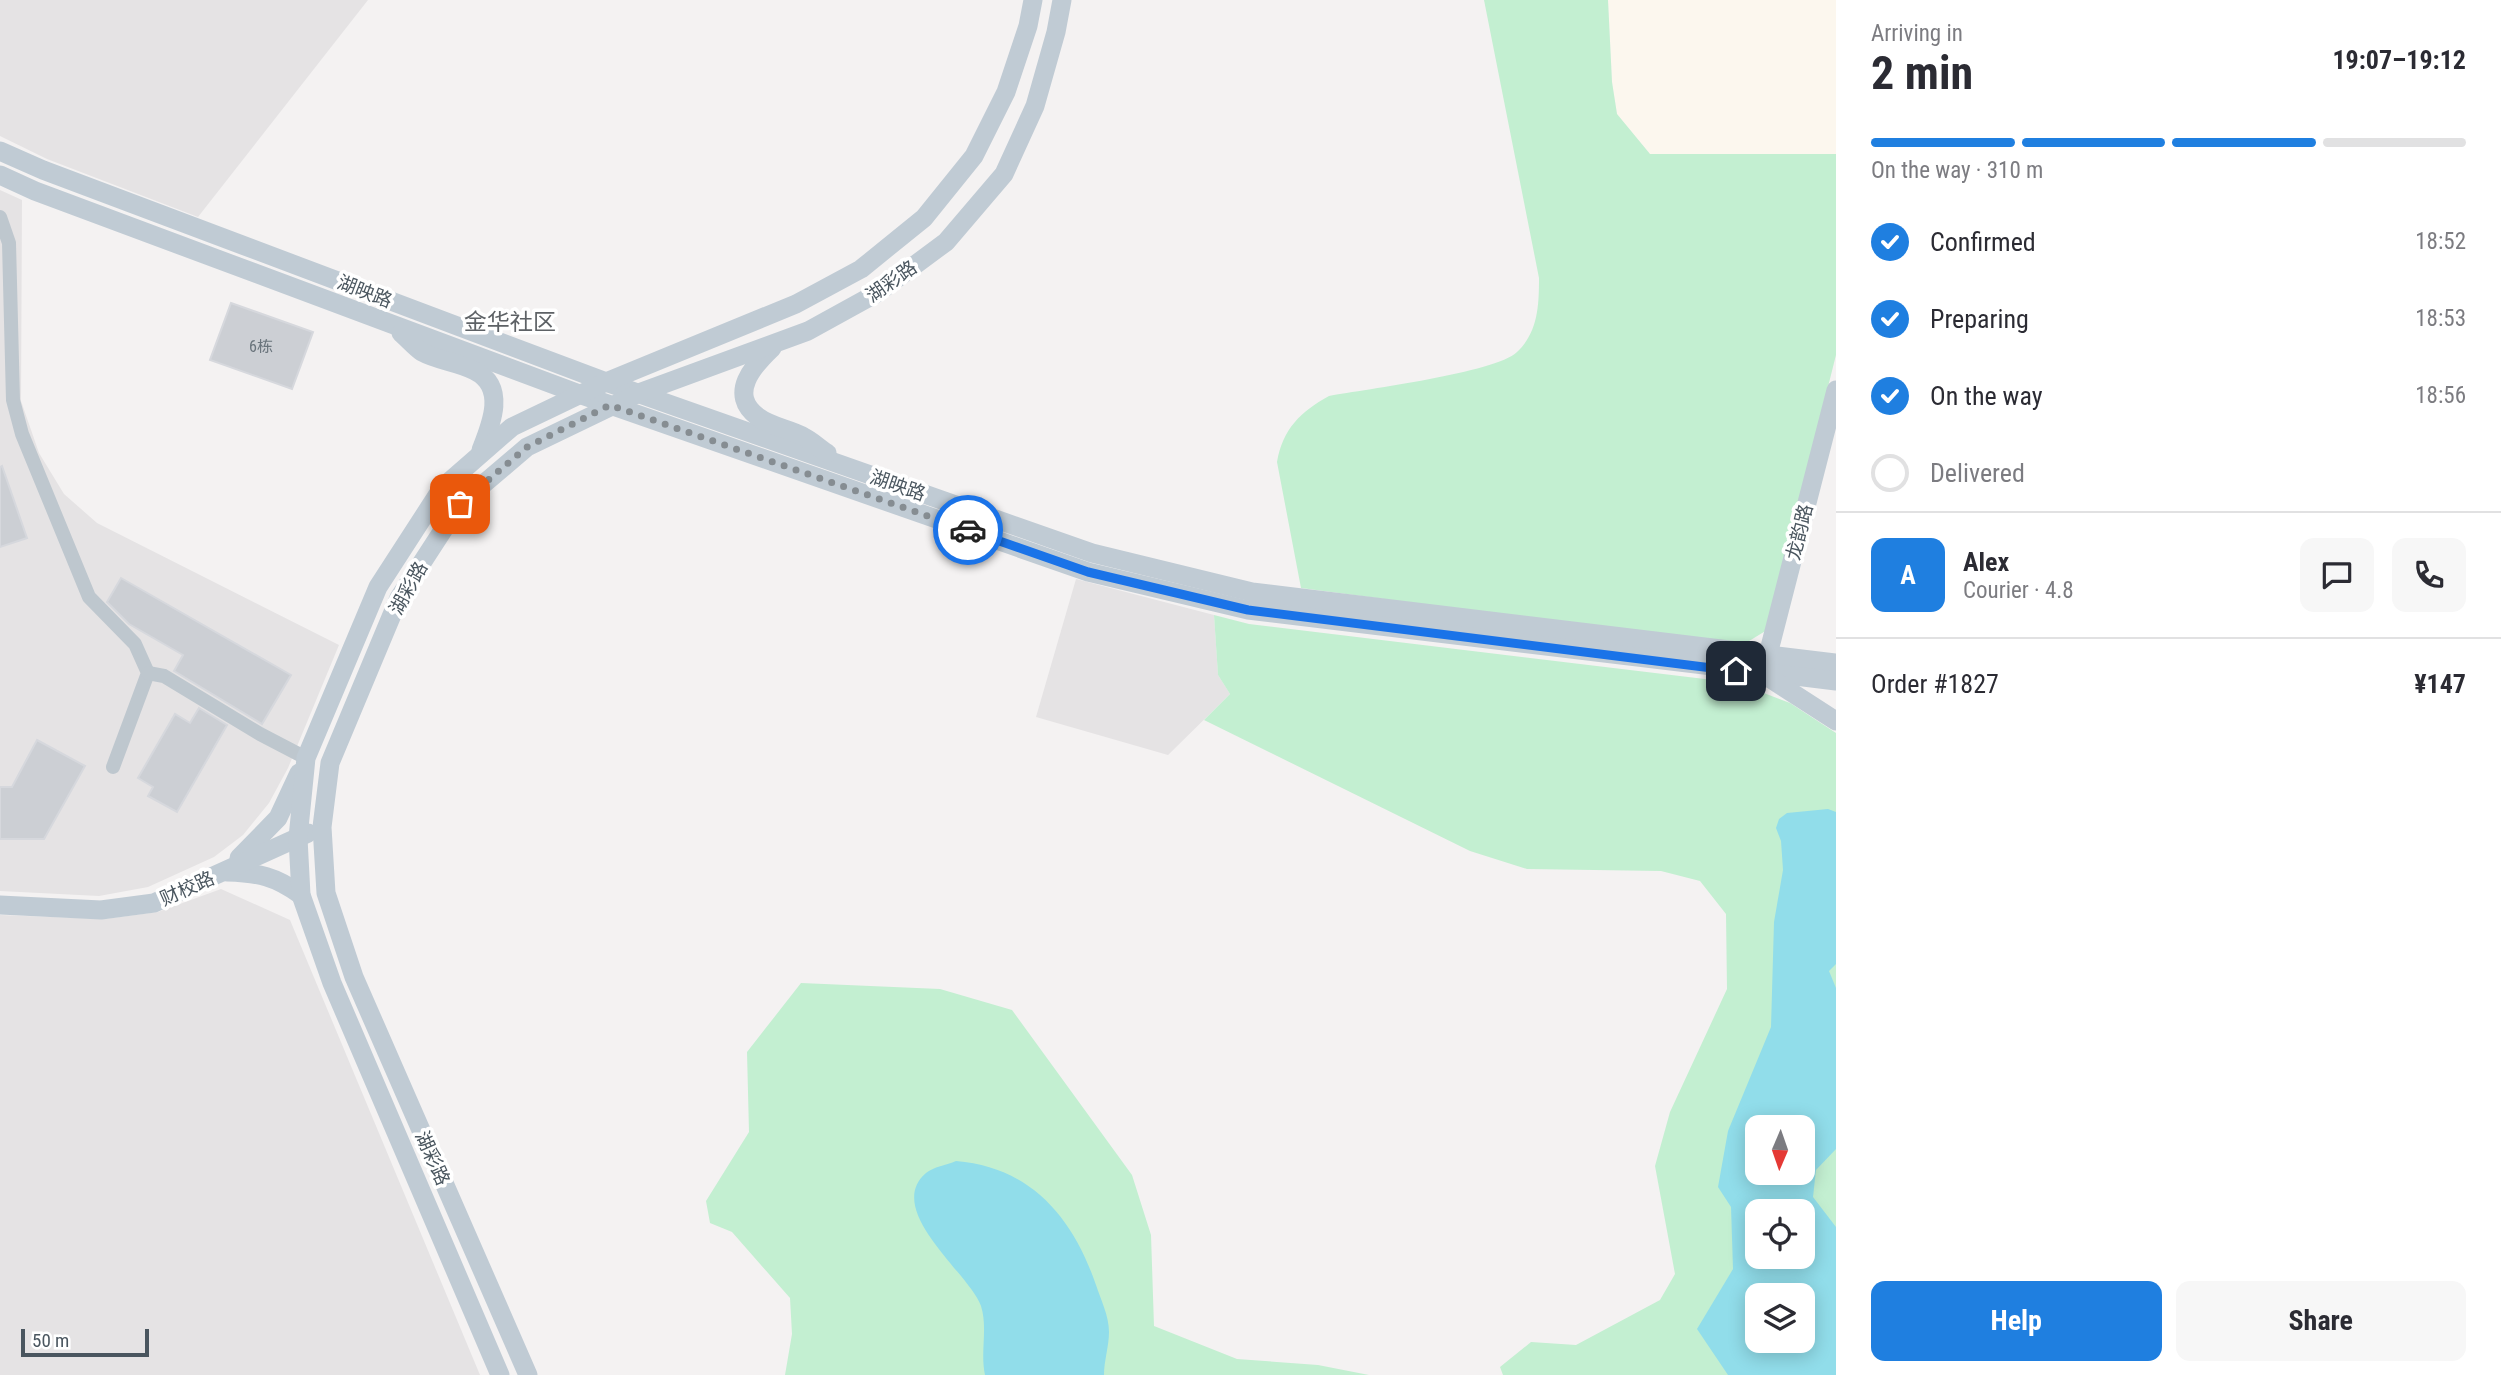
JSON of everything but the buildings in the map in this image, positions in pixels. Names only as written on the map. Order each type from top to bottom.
[{"type":"main road","name":"湖彩路","points":[[500,1375],[332,984],[301,895],[298,838],[306,758],[378,587],[442,488],[512,427],[606,382],[796,304],[861,268],[924,218],[974,156],[985,135],[1006,92],[1028,26],[1033,0]]},
{"type":"main road","name":"湖彩路","points":[[528,1375],[354,977],[326,893],[322,827],[330,762],[399,597],[460,504],[527,447],[639,393],[808,331],[877,293],[946,242],[1004,174],[1035,106],[1062,0]]},
{"type":"main road","name":"湖映路","points":[[0,151],[43,170],[606,382],[1092,553],[1252,592],[1765,665],[1836,681]]},
{"type":"main road","name":"湖映路","points":[[0,174],[35,191],[579,394],[1088,572],[1248,610],[1765,665],[1836,663]]},
{"type":"main road","points":[[390,324],[422,351],[477,372],[490,385],[495,402],[494,420],[479,455]]},
{"type":"main road","points":[[779,341],[751,368],[744,383],[747,404],[758,417],[804,437],[845,466]]},
{"type":"main road","name":"龙韵路","points":[[1765,665],[1836,390]]},
{"type":"main road","points":[[1765,665],[1836,721]]},
{"type":"main road","points":[[222,872],[254,845],[278,818],[306,758]]},
{"type":"main road","name":"财校路","points":[[0,905],[101,910],[154,903],[322,827]]},
{"type":"main road","points":[[222,872],[253,873],[280,880],[301,895]]},
{"type":"street","points":[[0,218],[9,243],[13,400],[22,434],[89,597],[135,645],[148,673],[113,767]]},
{"type":"street","points":[[148,673],[164,676],[260,734],[306,758]]},
{"type":"shaded area","points":[[0,0],[368,0],[198,217],[47,159],[0,136]]},
{"type":"shaded area","points":[[1608,0],[1836,0],[1836,154],[1650,154],[1617,114],[1612,82]]},
{"type":"shaded area","points":[[0,190],[22,200],[21,401],[39,453],[64,494],[97,523],[339,645],[288,768],[269,803],[243,835],[214,857],[148,887],[99,896],[0,891]]},
{"type":"shaded area","points":[[1076,579],[1214,615],[1218,675],[1230,694],[1168,755],[1036,717]]},
{"type":"shaded area","points":[[221,889],[290,920],[480,1375],[0,1375],[0,915],[104,919],[158,912]]},
{"type":"green space","points":[[1484,0],[1608,0],[1612,82],[1617,114],[1650,154],[1836,154],[1836,355],[1767,630],[1741,646],[1301,588],[1277,462],[1288,431],[1301,415],[1329,396],[1458,373],[1504,360],[1517,352],[1533,327],[1538,308],[1539,278]]},
{"type":"green space","points":[[1214,615],[1249,624],[1738,683],[1790,703],[1836,733],[1836,1375],[1503,1375],[1500,1367],[1531,1342],[1576,1345],[1660,1300],[1675,1274],[1655,1166],[1670,1112],[1727,989],[1726,914],[1700,881],[1661,871],[1527,869],[1470,851],[1204,720],[1230,694],[1218,675]]},
{"type":"green space","points":[[801,983],[940,989],[1012,1010],[1132,1175],[1151,1235],[1154,1326],[1237,1359],[1318,1365],[1369,1375],[785,1375],[792,1334],[790,1298],[732,1232],[710,1223],[706,1201],[749,1132],[747,1052]]},
{"type":"water","points":[[1828,809],[1836,812],[1836,964],[1829,971],[1836,988],[1836,1149],[1816,1170],[1815,1179],[1815,1115],[1745,1115],[1745,1185],[1814,1185],[1815,1199],[1745,1199],[1745,1269],[1815,1269],[1815,1200],[1836,1227],[1836,1375],[1728,1375],[1697,1329],[1733,1269],[1731,1207],[1718,1187],[1728,1131],[1771,1027],[1774,922],[1783,870],[1781,841],[1776,828],[1779,819],[1787,813]]},
{"type":"water","points":[[956,1161],[983,1165],[1006,1173],[1027,1185],[1046,1200],[1075,1238],[1109,1326],[1104,1375],[985,1375],[981,1306],[933,1241],[915,1205],[916,1188],[926,1173]]},
{"type":"way so far","points":[[460,504],[527,447],[610,405],[968,530]]},
{"type":"district","name":"金华社区","points":[[510,322]]},
{"type":"route","points":[[968,530],[1088,572],[1248,610],[1736,671]]}]
